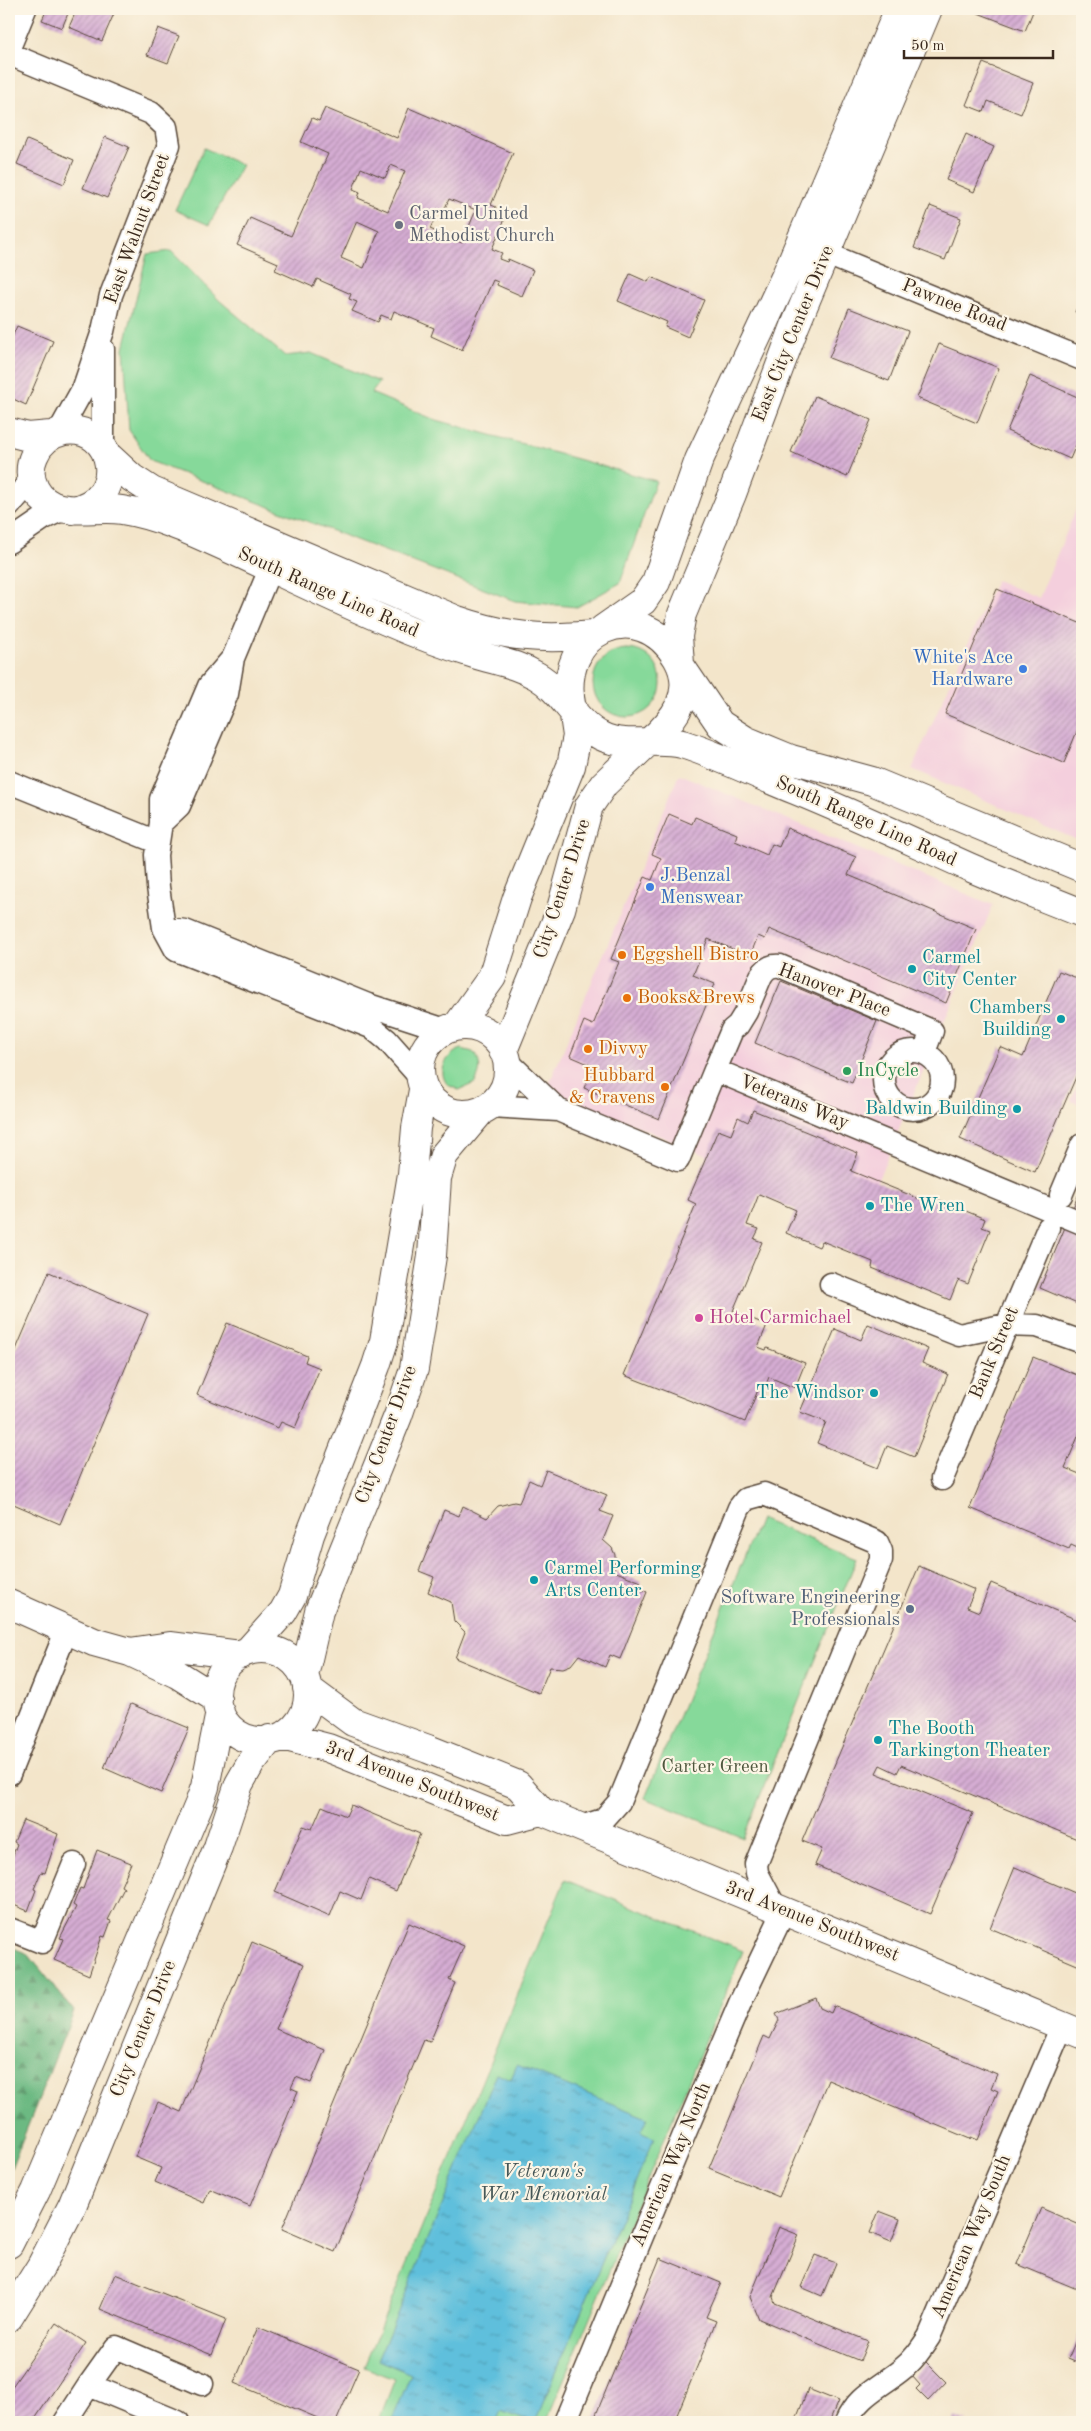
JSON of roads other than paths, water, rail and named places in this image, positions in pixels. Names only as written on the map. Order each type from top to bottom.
[{"type":"street","points":[[9,48],[25,9]]},
{"type":"street","name":"East City Center Drive","points":[[598,632],[643,601],[656,582],[699,460],[800,242],[899,9]]},
{"type":"street","name":"East City Center Drive","points":[[681,666],[678,636],[682,614],[735,485],[795,326],[928,9]]},
{"type":"street","name":"East Walnut Street","points":[[9,54],[151,113],[166,127],[169,145],[110,295],[103,331],[84,387],[55,434]]},
{"type":"street","name":"Pawnee Road","points":[[800,242],[1082,359]]},
{"type":"street","name":"East Walnut Street","points":[[103,331],[105,450]]},
{"type":"street","points":[[9,432],[28,437],[75,431],[83,433],[97,441],[105,450],[110,470],[109,479],[102,494],[89,505],[44,518],[9,542]]},
{"type":"street","points":[[9,506],[33,457],[44,441],[55,434]]},
{"type":"street","name":"South Range Line Road","points":[[105,450],[132,478],[152,491],[458,620],[489,631],[520,637],[552,639],[598,632]]},
{"type":"street","points":[[24,473],[43,499],[68,510]]},
{"type":"street","name":"South Range Line Road","points":[[68,510],[103,507],[152,517],[202,536],[407,630],[457,649],[520,666],[551,686],[572,709]]},
{"type":"street","points":[[270,568],[233,658],[227,694],[179,806],[159,833],[157,879],[164,928],[176,950],[371,1027],[387,1040],[421,1083],[432,1102],[442,1110],[468,1115],[485,1109],[558,1110]]},
{"type":"street","points":[[630,626],[650,631],[665,640],[681,666],[685,688],[680,706],[670,722],[647,743],[616,742],[601,736],[589,728],[572,709],[568,686],[571,666],[580,648],[598,632],[630,626]]},
{"type":"street","name":"South Range Line Road","points":[[681,666],[720,724],[745,740],[791,758],[872,781],[1082,868]]},
{"type":"street","name":"City Center Drive","points":[[451,1028],[492,977],[517,898],[571,766],[577,736],[572,709]]},
{"type":"street","name":"South Range Line Road","points":[[647,743],[674,743],[690,748],[830,804],[973,868],[1082,913]]},
{"type":"street","name":"City Center Drive","points":[[505,1055],[561,909],[590,806],[604,784],[647,743]]},
{"type":"street","points":[[9,782],[159,833]]},
{"type":"street","points":[[164,928],[185,931],[368,1005],[451,1028],[480,1029],[489,1034],[505,1055],[558,1110]]},
{"type":"street","name":"Hanover Place","points":[[715,1070],[732,1030],[738,1025],[746,1012],[761,976],[765,970],[774,966],[780,966],[932,1030],[924,1052]]},
{"type":"street","points":[[421,1083],[420,1061],[426,1048],[435,1036],[451,1028]]},
{"type":"street","points":[[912,1050],[924,1052],[934,1058],[940,1068],[943,1079],[941,1091],[926,1108],[914,1110],[903,1108],[893,1102],[886,1093],[884,1081],[886,1070],[892,1060],[901,1053],[912,1050]]},
{"type":"street","points":[[485,1109],[504,1090],[508,1070],[505,1055]]},
{"type":"street","name":"Veterans Way","points":[[558,1110],[678,1160],[715,1070],[1082,1223]]},
{"type":"street","name":"City Center Drive","points":[[244,1653],[278,1617],[292,1596],[310,1535],[384,1341],[412,1174],[421,1083]]},
{"type":"street","points":[[889,1142],[903,1108]]},
{"type":"street","name":"City Center Drive","points":[[306,1682],[319,1611],[398,1416],[414,1369],[432,1256],[437,1178],[444,1155],[485,1109]]},
{"type":"street","points":[[1062,1195],[1082,1145]]},
{"type":"street","name":"Bank Street","points":[[942,1479],[1048,1228]]},
{"type":"street","points":[[831,1284],[959,1335],[1006,1325],[1037,1326],[1082,1342]]},
{"type":"street","points":[[582,1827],[603,1820],[619,1802],[739,1508],[746,1499],[764,1494],[877,1542],[881,1551],[881,1560],[756,1864],[757,1873],[779,1909]]},
{"type":"street","points":[[9,1604],[103,1646],[130,1652],[177,1674],[218,1706]]},
{"type":"street","points":[[9,1774],[67,1629]]},
{"type":"street","points":[[130,1652],[170,1646],[244,1653],[274,1650],[286,1655],[296,1664],[306,1682],[308,1701],[304,1713],[297,1724],[276,1737],[249,1739],[237,1733],[226,1723],[218,1706],[217,1686],[222,1674],[228,1664],[244,1653]]},
{"type":"street","name":"3rd Avenue Southwest","points":[[306,1682],[353,1722],[421,1746],[518,1785],[541,1810],[1072,2030]]},
{"type":"street","name":"City Center Drive","points":[[9,2244],[36,2191],[199,1804],[205,1786],[218,1706]]},
{"type":"street","name":"City Center Drive","points":[[9,2317],[41,2266],[72,2206],[218,1847],[235,1793],[244,1774],[276,1737]]},
{"type":"street","name":"3rd Avenue Southwest","points":[[276,1737],[324,1746],[507,1820],[541,1810]]},
{"type":"street","points":[[9,1929],[42,1942],[74,1864]]},
{"type":"street","name":"American Way North","points":[[565,2422],[779,1909]]},
{"type":"street","name":"American Way South","points":[[846,2422],[851,2410],[862,2398],[902,2370],[913,2359],[933,2329],[1072,2030]]},
{"type":"street","points":[[65,2422],[116,2348],[202,2384]]},
{"type":"street","points":[[90,2385],[178,2422]]},
{"type":"water","name":"Veteran's War Memorial","points":[[517,2065],[647,2118],[641,2132],[654,2138],[535,2422],[529,2422],[501,2411],[496,2422],[391,2422],[411,2374],[378,2360],[497,2073],[511,2079]]},
{"type":"place","name":"Carmel United Methodist Church","points":[[399,225]]},
{"type":"place","name":"White's Ace Hardware","points":[[1023,669]]},
{"type":"place","name":"J.Benzal Menswear","points":[[650,887]]},
{"type":"place","name":"Eggshell Bistro","points":[[622,955]]},
{"type":"place","name":"Carmel City Center","points":[[912,969]]},
{"type":"place","name":"Books&Brews","points":[[627,998]]},
{"type":"place","name":"Chambers Building","points":[[1061,1019]]},
{"type":"place","name":"Divvy","points":[[588,1049]]},
{"type":"place","name":"InCycle","points":[[847,1071]]},
{"type":"place","name":"Hubbard & Cravens","points":[[665,1087]]},
{"type":"place","name":"Baldwin Building","points":[[1017,1109]]},
{"type":"place","name":"The Wren","points":[[870,1206]]},
{"type":"place","name":"Hotel Carmichael","points":[[699,1318]]},
{"type":"place","name":"The Windsor","points":[[874,1393]]},
{"type":"place","name":"Carmel Performing Arts Center","points":[[534,1580]]},
{"type":"place","name":"Software Engineering Professionals","points":[[910,1609]]},
{"type":"place","name":"The Booth Tarkington Theater","points":[[878,1740]]},
{"type":"park label","name":"Carter Green","points":[[715,1767]]}]
